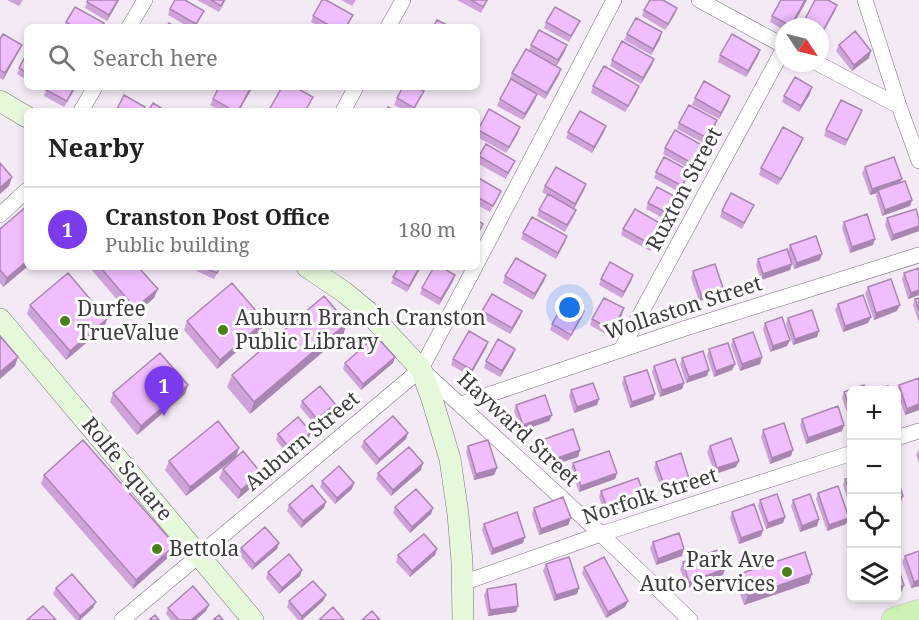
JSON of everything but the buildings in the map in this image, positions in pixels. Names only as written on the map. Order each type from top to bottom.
[{"type":"main road","points":[[894,620],[919,612]]},
{"type":"street","points":[[131,24],[145,0]]},
{"type":"street","points":[[390,24],[403,0]]},
{"type":"street","points":[[480,256],[614,0]]},
{"type":"street","points":[[699,0],[775,42]]},
{"type":"street","points":[[865,0],[899,106],[915,136],[919,161]]},
{"type":"street","name":"Ruxton Street","points":[[621,350],[775,64]]},
{"type":"street","points":[[829,69],[899,106]]},
{"type":"street","points":[[83,108],[93,90]]},
{"type":"street","points":[[345,108],[354,90]]},
{"type":"street","points":[[0,101],[24,115]]},
{"type":"street","points":[[0,215],[24,193]]},
{"type":"street","name":"Wollaston Street","points":[[460,404],[919,255]]},
{"type":"street","points":[[311,270],[344,292],[367,311],[421,369],[450,459],[458,514],[464,620]]},
{"type":"street","name":"Auburn Street","points":[[122,620],[421,369],[473,270]]},
{"type":"street","name":"Rolfe Square","points":[[0,319],[253,620]]},
{"type":"street","name":"Hayward Street","points":[[421,369],[601,534],[690,620]]},
{"type":"street","points":[[901,437],[919,431]]},
{"type":"street","name":"Norfolk Street","points":[[463,583],[601,534],[847,455]]},
{"type":"place","name":"Durfee TrueValue","points":[[65,321]]},
{"type":"place","name":"Auburn Branch Cranston Public Library","points":[[223,330]]},
{"type":"place","name":"Cranston Post Office","points":[[164,416]]},
{"type":"place","name":"Bettola","points":[[157,549]]},
{"type":"place","name":"Park Ave Auto Services","points":[[787,572]]}]
